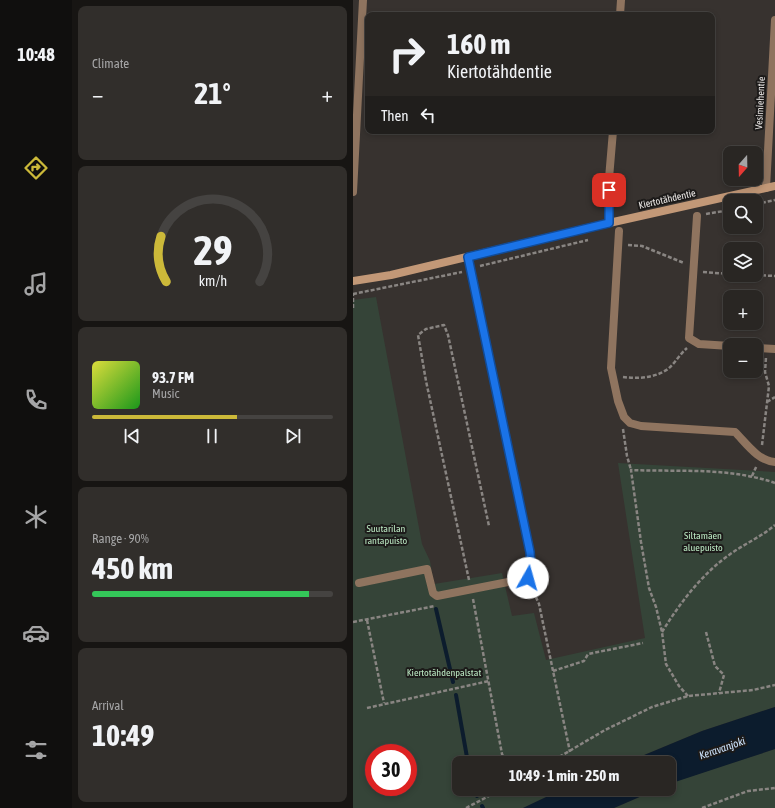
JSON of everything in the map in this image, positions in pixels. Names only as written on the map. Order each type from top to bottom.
[{"type":"street","points":[[353,192],[363,0]]},
{"type":"street","points":[[620,12],[621,0]]},
{"type":"street","name":"Vesimiehentie","points":[[766,188],[775,20]]},
{"type":"street","points":[[609,223],[609,190],[613,134]]},
{"type":"street","name":"Kiertotähdentie","points":[[353,281],[391,275],[609,223],[775,186]]},
{"type":"street","points":[[697,216],[689,338],[693,342],[699,344],[723,346]]},
{"type":"street","points":[[619,231],[613,375],[618,401],[624,417],[630,423],[641,426],[735,432],[760,457],[770,462],[775,462]]},
{"type":"street","points":[[359,583],[427,569],[433,593],[437,596],[471,588],[528,578],[531,565],[530,552],[468,257]]},
{"type":"street","points":[[766,348],[775,349]]},
{"type":"path","points":[[763,203],[775,200]]},
{"type":"path","points":[[697,216],[723,211]]},
{"type":"path","points":[[353,308],[353,294],[470,269],[593,239]]},
{"type":"path","points":[[618,246],[642,246],[702,272],[723,274]]},
{"type":"path","points":[[763,275],[775,276]]},
{"type":"path","points":[[489,526],[448,335],[444,325],[426,330],[418,335],[426,381],[471,588],[503,756]]},
{"type":"path","points":[[613,375],[632,378],[647,377],[658,374],[668,368],[693,342]]},
{"type":"path","points":[[760,457],[769,386],[765,372],[766,348]]},
{"type":"path","points":[[766,403],[775,397]]},
{"type":"path","points":[[624,417],[622,431],[631,470],[649,588],[657,607],[666,664],[679,686],[688,696]]},
{"type":"path","points":[[631,470],[710,472],[757,477],[775,483]]},
{"type":"path","points":[[662,632],[680,603],[701,581],[729,556],[759,538],[775,524]]},
{"type":"path","points":[[528,578],[539,604],[570,752]]},
{"type":"path","points":[[465,600],[473,599]]},
{"type":"path","points":[[353,622],[443,605]]},
{"type":"path","points":[[367,620],[385,703]]},
{"type":"path","points":[[706,632],[715,666],[724,675],[719,693]]},
{"type":"path","points":[[553,671],[584,661],[588,654],[643,643]]},
{"type":"path","points":[[367,708],[489,681]]},
{"type":"path","points":[[562,756],[605,730],[652,707],[688,696],[753,690],[775,685]]},
{"type":"path","points":[[702,808],[748,791],[775,788]]},
{"type":"path","points":[[466,808],[489,796]]},
{"type":"green space","points":[[376,297],[422,544],[430,561],[434,584],[502,573],[512,616],[534,613],[546,660],[645,638],[618,463],[775,472],[775,707],[702,731],[642,756],[452,756],[452,796],[548,796],[523,808],[353,808],[353,300]]},
{"type":"green space","points":[[775,749],[775,808],[614,808],[642,796],[676,796],[676,781]]},
{"type":"water","name":"Keravanjoki","points":[[775,707],[775,749],[676,782],[676,756],[642,756],[702,731]]},
{"type":"water","points":[[548,796],[642,796],[614,808],[523,808]]},
{"type":"waterway","points":[[436,609],[453,682]]},
{"type":"waterway","points":[[456,695],[467,756]]},
{"type":"route","points":[[528,578],[531,565],[530,552],[468,257],[609,223],[609,190]]},
{"type":"park label","name":"Suutarilan rantapuisto","points":[[386,534]]},
{"type":"park label","name":"Siltamäen aluepuisto","points":[[703,540]]},
{"type":"park label","name":"Kiertotähdenpalstat","points":[[444,672]]}]
